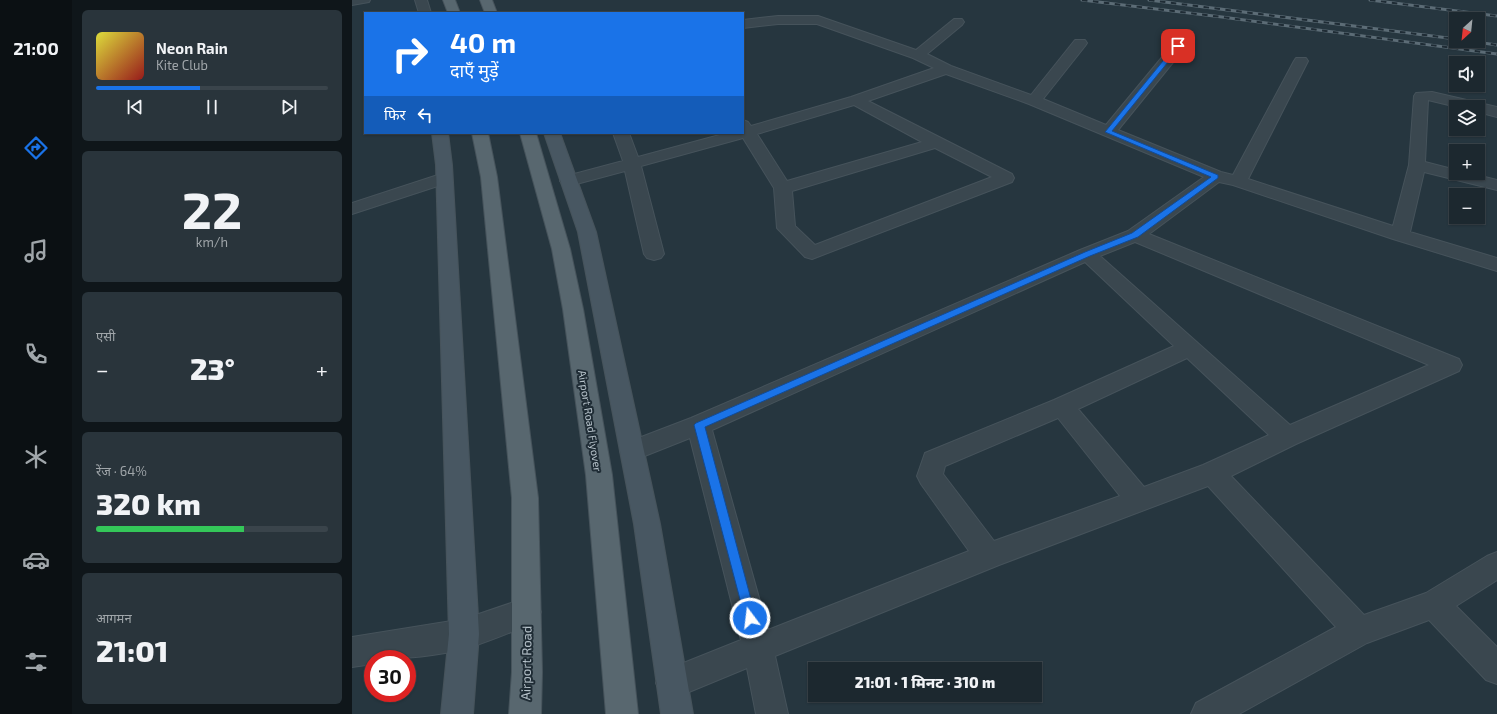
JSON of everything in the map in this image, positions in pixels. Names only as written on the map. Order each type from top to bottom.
[{"type":"main road","points":[[449,0],[454,12]]},
{"type":"main road","points":[[486,0],[491,12]]},
{"type":"main road","points":[[480,134],[489,177],[525,498],[526,612]]},
{"type":"main road","name":"Airport Road Flyover","points":[[528,134],[561,249],[573,309],[599,475],[622,714]]},
{"type":"main road","name":"Airport Road","points":[[525,714],[527,672],[526,612]]},
{"type":"street","points":[[421,0],[426,12]]},
{"type":"street","points":[[744,24],[778,20],[818,20],[918,56],[946,69],[1034,101],[1216,176],[1238,181],[1400,235],[1497,265]]},
{"type":"street","points":[[918,56],[958,22]]},
{"type":"street","points":[[1034,101],[1080,42]]},
{"type":"street","points":[[1108,132],[1178,46]]},
{"type":"street","points":[[1238,181],[1301,61]]},
{"type":"street","points":[[856,100],[936,143],[1006,178],[812,253],[786,228],[783,188],[746,128],[856,100],[946,69]]},
{"type":"street","points":[[1400,235],[1417,165],[1421,96],[1432,96],[1449,100]]},
{"type":"street","points":[[1485,109],[1497,112]]},
{"type":"street","points":[[440,134],[444,178],[464,634],[457,714]]},
{"type":"street","points":[[552,134],[587,232],[647,524],[677,714]]},
{"type":"street","points":[[621,134],[632,164],[654,254]]},
{"type":"street","points":[[569,181],[632,164],[727,134]]},
{"type":"street","points":[[783,188],[936,143]]},
{"type":"street","points":[[1417,165],[1497,185]]},
{"type":"street","points":[[632,451],[699,425],[1087,254],[1135,235],[1216,176]]},
{"type":"street","points":[[352,209],[444,178]]},
{"type":"street","points":[[672,683],[989,556],[1212,473],[1287,437],[1451,365],[1135,235]]},
{"type":"street","points":[[1087,254],[1287,437]]},
{"type":"street","points":[[989,556],[930,476],[934,460],[1062,406],[1190,348]]},
{"type":"street","points":[[1062,406],[1139,500]]},
{"type":"street","points":[[699,425],[758,648],[772,714]]},
{"type":"street","points":[[1212,473],[1359,631]]},
{"type":"street","points":[[1207,714],[1359,631],[1434,604],[1497,565]]},
{"type":"street","points":[[1434,604],[1497,668]]},
{"type":"street","points":[[352,652],[464,634],[526,612]]},
{"type":"lane","points":[[352,2],[366,0]]},
{"type":"railway","points":[[1082,0],[1222,17],[1497,54]]},
{"type":"railway","points":[[1149,0],[1449,38]]},
{"type":"railway","points":[[1370,0],[1497,16]]},
{"type":"railway","points":[[1485,43],[1497,45]]},
{"type":"route","points":[[750,618],[699,425],[1087,254],[1135,235],[1216,176],[1108,132],[1178,46]]}]
